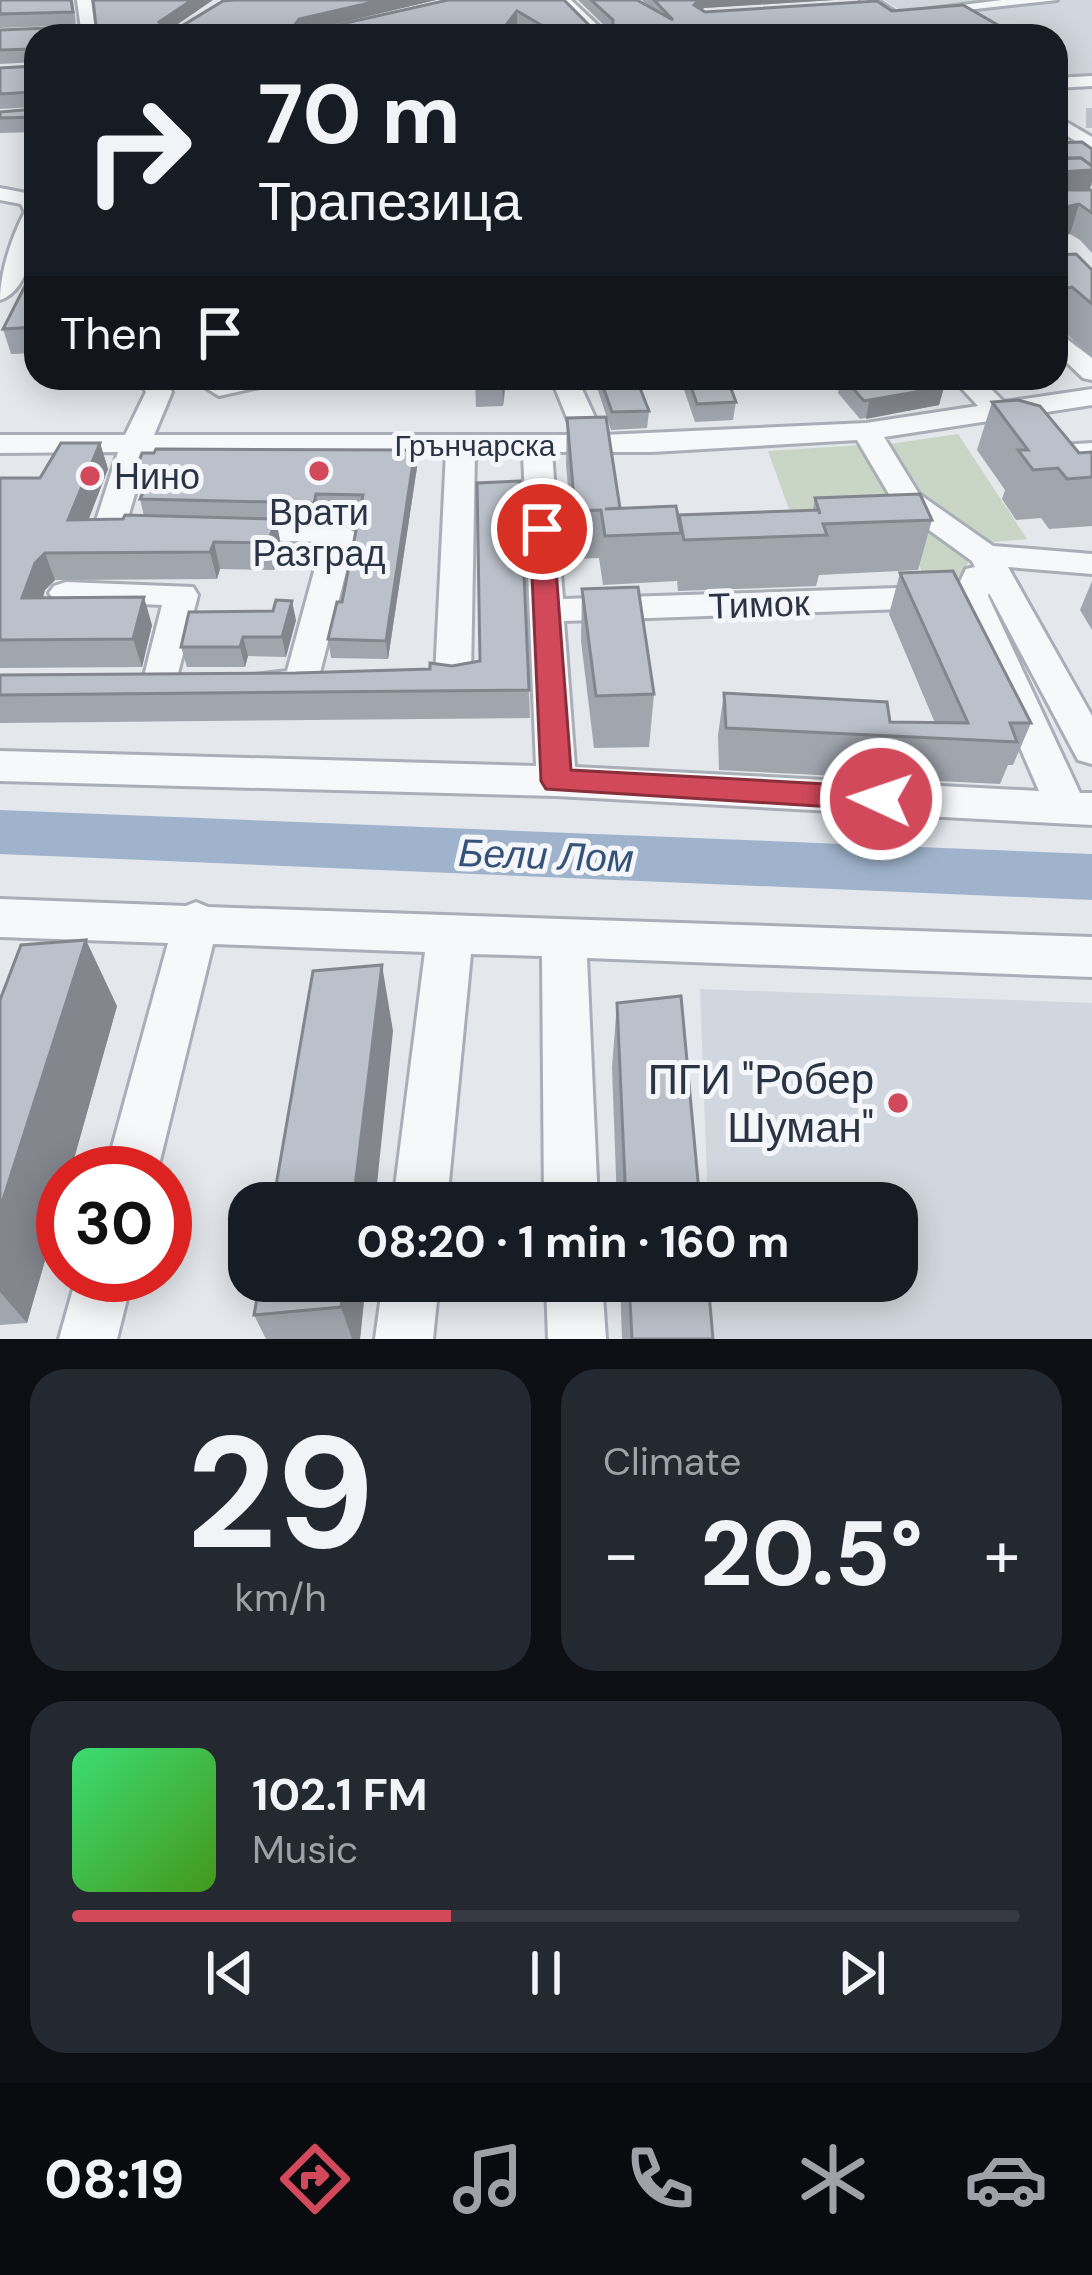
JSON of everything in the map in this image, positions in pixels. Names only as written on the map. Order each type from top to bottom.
[{"type":"street","points":[[563,0],[589,24]]},
{"type":"street","points":[[872,6],[986,8],[1050,0]]},
{"type":"street","points":[[872,6],[903,24]]},
{"type":"street","points":[[1068,117],[1081,116]]},
{"type":"street","points":[[2,289],[20,250]]},
{"type":"street","points":[[1068,349],[1092,372]]},
{"type":"street","points":[[158,390],[109,530],[340,533],[302,683],[231,684]]},
{"type":"street","points":[[569,390],[593,445]]},
{"type":"street","points":[[973,390],[995,433],[1037,445],[1067,483],[1092,482]]},
{"type":"street","name":"Грънчарска","points":[[0,444],[593,445],[866,431],[1092,397]]},
{"type":"street","points":[[866,431],[907,500],[985,555],[1092,750]]},
{"type":"street","points":[[453,677],[461,447]]},
{"type":"street","points":[[537,447],[556,781]]},
{"type":"street","points":[[1045,454],[1092,452]]},
{"type":"street","points":[[985,555],[1092,564]]},
{"type":"street","points":[[0,766],[556,781],[1079,809],[971,596],[985,555]]},
{"type":"street","points":[[66,593],[181,595],[171,684],[116,684]]},
{"type":"street","name":"Тимок","points":[[546,611],[971,596]]},
{"type":"street","points":[[0,918],[196,921],[450,936],[1092,957]]},
{"type":"street","points":[[138,1146],[196,921]]},
{"type":"street","points":[[421,1182],[450,936]]},
{"type":"street","points":[[564,939],[570,1182]]},
{"type":"street","points":[[88,1339],[98,1302]]},
{"type":"street","points":[[404,1339],[408,1302]]},
{"type":"street","points":[[575,1302],[577,1339]]},
{"type":"shaded area","points":[[884,0],[1092,0],[1092,75],[1068,76],[1068,24],[923,24]]},
{"type":"shaded area","name":"ПГИ \"Робер Шуман\"","points":[[700,989],[1092,1003],[1092,1339],[713,1339],[712,1302],[918,1302],[918,1182],[707,1182]]},
{"type":"green space","points":[[958,434],[1027,539],[980,543],[917,493],[889,444]]},
{"type":"green space","points":[[861,445],[898,509],[969,561],[957,584],[928,585],[909,542],[790,512],[768,451]]},
{"type":"building","points":[[0,0],[71,0],[73,12],[0,14]]},
{"type":"building","points":[[93,0],[192,0],[161,24],[96,24]]},
{"type":"building","points":[[382,0],[296,23],[304,24],[185,24],[223,1]]},
{"type":"building","points":[[448,0],[564,0],[588,24],[539,24],[517,11],[507,24],[341,24]]},
{"type":"building","points":[[591,0],[637,0],[673,20],[654,0],[699,0],[694,5],[705,12],[877,1],[892,11],[963,5],[996,24],[613,24]]},
{"type":"building","points":[[24,29],[24,49],[0,50],[0,30]]},
{"type":"building","points":[[24,67],[24,92],[0,94],[0,68]]},
{"type":"building","points":[[24,110],[24,117],[0,118],[0,112]]},
{"type":"building","points":[[1082,142],[1092,149],[1092,166],[1081,158],[1068,158],[1068,143]]},
{"type":"building","points":[[1081,158],[1092,170],[1068,172],[1068,159]]},
{"type":"building","points":[[1068,190],[1092,190],[1092,213],[1079,204],[1068,206]]},
{"type":"building","points":[[1068,254],[1076,254],[1092,270],[1092,304],[1068,288]]},
{"type":"building","points":[[24,288],[24,328],[3,329]]},
{"type":"building","points":[[604,390],[641,390],[649,411],[612,412]]},
{"type":"building","points":[[692,390],[732,390],[736,402],[697,404]]},
{"type":"building","points":[[854,390],[927,390],[864,401]]},
{"type":"building","points":[[1018,400],[1040,406],[1079,453],[1092,452],[1092,477],[1067,479],[1058,468],[1033,470],[1018,450],[1028,450],[992,402]]},
{"type":"building","points":[[606,417],[620,508],[605,509],[676,506],[681,533],[605,536],[601,510],[575,511],[567,418]]},
{"type":"building","points":[[61,443],[100,443],[68,520],[123,519],[125,515],[276,519],[268,543],[214,542],[210,552],[45,553],[35,563],[22,598],[144,597],[133,639],[0,640],[0,478],[40,478]]},
{"type":"building","points":[[156,449],[415,450],[386,641],[328,639],[337,602],[342,602],[363,495],[316,494],[314,503],[140,499],[152,473],[135,473],[142,453]]},
{"type":"building","points":[[520,481],[529,690],[0,695],[0,675],[296,673],[430,669],[430,663],[452,666],[480,661],[477,483]]},
{"type":"building","points":[[920,494],[932,520],[823,524],[827,535],[684,540],[679,515],[819,510],[815,498]]},
{"type":"building","points":[[953,571],[1031,723],[1010,723],[1017,742],[726,728],[724,693],[887,702],[890,722],[968,723],[900,573]]},
{"type":"building","points":[[638,587],[654,694],[596,696],[582,589]]},
{"type":"building","points":[[276,600],[292,601],[282,637],[243,637],[240,647],[181,647],[189,612],[273,611]]},
{"type":"building","points":[[86,940],[0,1209],[0,1000],[21,945]]},
{"type":"building","points":[[382,965],[356,1182],[277,1182],[313,971]]},
{"type":"building","points":[[681,996],[698,1182],[625,1182],[617,1003]]},
{"type":"building","points":[[256,1302],[342,1302],[341,1307],[254,1315]]},
{"type":"building","points":[[630,1302],[710,1302],[713,1339],[632,1339]]},
{"type":"waterway","name":"Бели Лом","points":[[0,832],[1092,877]]},
{"type":"tunnel","points":[[1086,118],[1092,118]]},
{"type":"place","name":"Врати Разград","points":[[319,471]]},
{"type":"place","name":"Нино","points":[[90,476]]},
{"type":"place","name":"ПГИ \"Робер Шуман\"","points":[[898,1103]]},
{"type":"route","points":[[542,529],[556,781],[881,799]]}]
